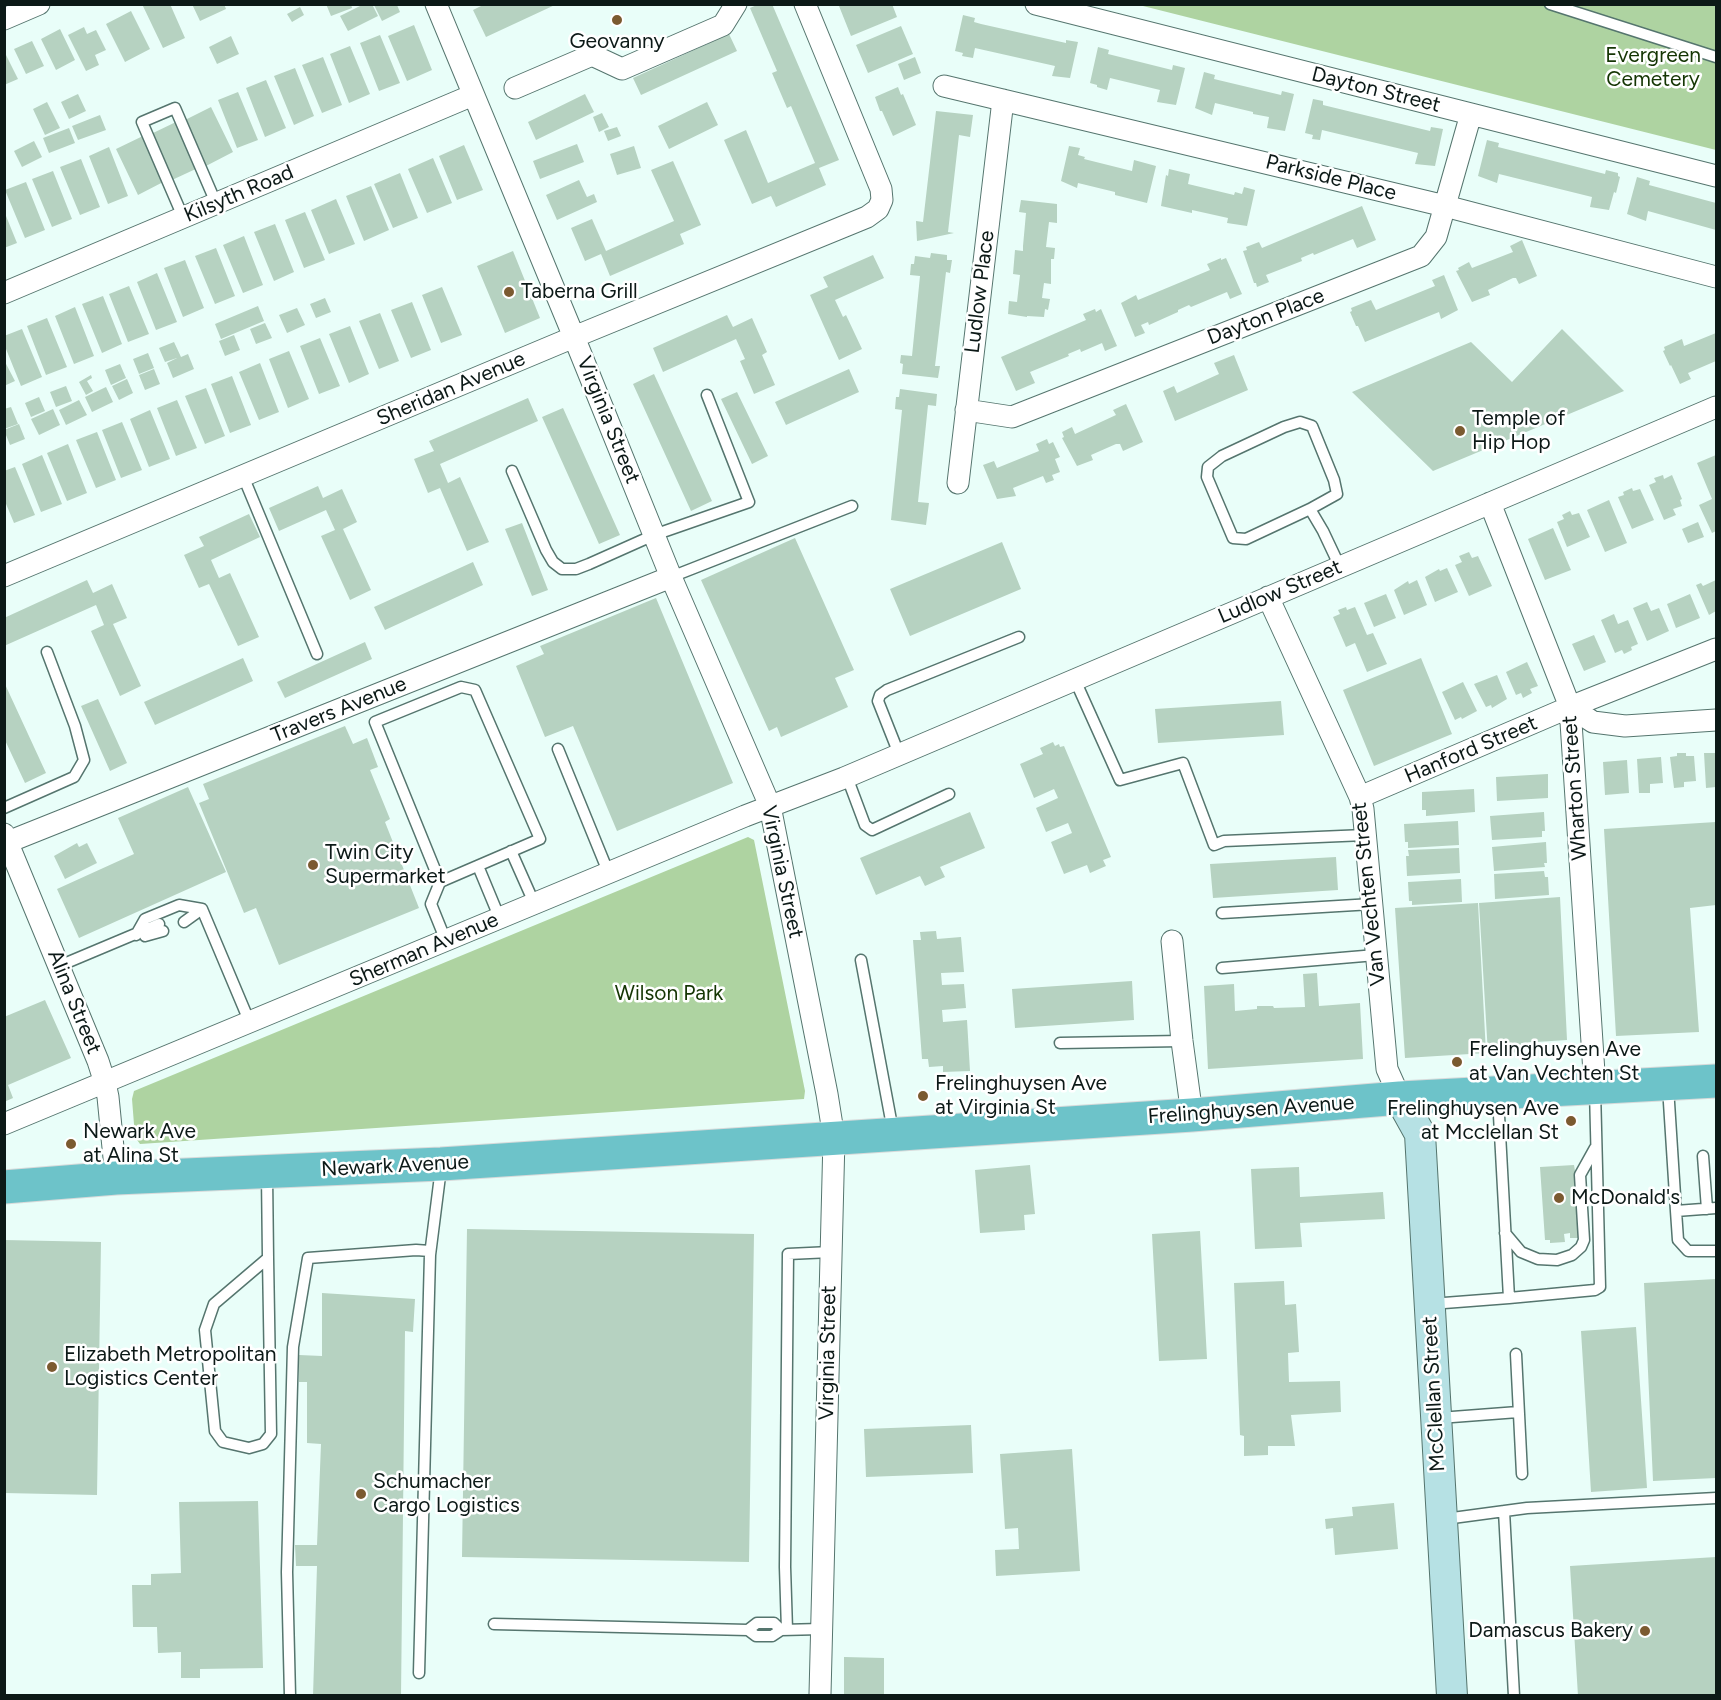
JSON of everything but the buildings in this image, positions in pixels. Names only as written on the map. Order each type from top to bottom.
[{"type":"main road","name":"Frelinghuysen Avenue","points":[[785,1143],[1400,1098],[1716,1081]]},
{"type":"main road","name":"McClellan Street","points":[[1400,1098],[1420,1134],[1452,1695]]},
{"type":"main road","name":"Newark Avenue","points":[[4,1186],[116,1178],[441,1164],[785,1143]]},
{"type":"street","points":[[4,19],[39,4]]},
{"type":"street","name":"Virginia Street","points":[[436,4],[671,577],[770,806],[834,1138],[820,1694]]},
{"type":"street","points":[[515,88],[592,55],[622,69],[723,25],[736,4]]},
{"type":"street","name":"Sheridan Avenue","points":[[4,576],[867,217],[878,209],[882,200],[881,189],[805,4]]},
{"type":"street","name":"Dayton Street","points":[[1036,4],[1716,176]]},
{"type":"street","name":"Parkside Place","points":[[944,86],[1445,206],[1716,277]]},
{"type":"street","name":"Kilsyth Road","points":[[4,293],[473,95]]},
{"type":"street","name":"Ludlow Place","points":[[958,483],[1003,100]]},
{"type":"street","name":"Dayton Place","points":[[966,410],[1012,417],[1421,256],[1436,237],[1471,114]]},
{"type":"street","name":"Ludlow Street","points":[[846,777],[1716,407]]},
{"type":"street","name":"Wharton Street","points":[[1490,503],[1570,708],[1595,1088]]},
{"type":"street","name":"Travers Avenue","points":[[6,838],[370,710],[671,577]]},
{"type":"street","name":"Van Vechten Street","points":[[1268,597],[1360,797],[1387,1069],[1400,1098]]},
{"type":"street","name":"Hanford Street","points":[[1360,797],[1716,649]]},
{"type":"street","points":[[1570,708],[1593,722],[1625,726],[1716,720]]},
{"type":"street","name":"Sherman Avenue","points":[[4,1124],[770,806],[846,777]]},
{"type":"street","name":"Alina Street","points":[[6,838],[105,1083],[116,1178]]},
{"type":"street","points":[[1172,941],[1191,1115]]},
{"type":"lane","points":[[1550,4],[1716,57]]},
{"type":"lane","points":[[183,217],[142,122],[175,108],[216,203]]},
{"type":"lane","points":[[512,471],[546,550],[553,562],[562,569],[576,569],[654,535],[749,502],[707,395]]},
{"type":"lane","points":[[1300,422],[1312,426],[1334,480],[1337,494],[1310,509],[1246,539],[1233,538],[1207,477],[1208,467],[1222,456],[1284,427],[1300,422]]},
{"type":"lane","points":[[243,476],[317,654]]},
{"type":"lane","points":[[671,577],[852,506]]},
{"type":"lane","points":[[1310,509],[1340,567]]},
{"type":"lane","points":[[899,754],[879,701],[880,695],[887,690],[1019,637]]},
{"type":"lane","points":[[4,808],[74,777],[84,760],[75,726],[47,652]]},
{"type":"lane","points":[[1075,680],[1120,780],[1183,763],[1214,845],[1224,841],[1365,835]]},
{"type":"lane","points":[[440,882],[540,839],[475,690],[461,687],[370,710],[440,882],[431,904],[446,941]]},
{"type":"lane","points":[[558,748],[609,874]]},
{"type":"lane","points":[[846,777],[865,825],[872,830],[950,794]]},
{"type":"lane","points":[[512,851],[535,904]]},
{"type":"lane","points":[[478,866],[500,919]]},
{"type":"lane","points":[[1222,913],[1372,904]]},
{"type":"lane","points":[[136,936],[146,919],[179,905],[202,909]]},
{"type":"lane","points":[[183,918],[202,909]]},
{"type":"lane","points":[[202,909],[250,1023]]},
{"type":"lane","points":[[59,966],[136,936],[151,936],[161,927]]},
{"type":"lane","points":[[1222,968],[1376,955]]},
{"type":"lane","points":[[861,960],[894,1134]]},
{"type":"lane","points":[[1060,1043],[1182,1041]]},
{"type":"lane","points":[[1668,1084],[1678,1240],[1688,1251],[1716,1251]]},
{"type":"lane","points":[[1429,1304],[1595,1290],[1600,1287],[1595,1088]]},
{"type":"lane","points":[[1498,1093],[1509,1298]]},
{"type":"lane","points":[[1505,1233],[1521,1252],[1538,1259],[1557,1260],[1572,1256],[1584,1240],[1580,1175],[1597,1145]]},
{"type":"lane","points":[[1676,1211],[1712,1208],[1703,1156]]},
{"type":"lane","points":[[419,1673],[430,1251],[441,1164]]},
{"type":"lane","points":[[267,1172],[271,1434],[263,1444],[249,1448],[223,1442],[215,1431],[205,1330],[214,1304],[268,1258]]},
{"type":"lane","points":[[290,1695],[287,1572],[293,1347],[308,1258],[416,1250],[430,1251]]},
{"type":"lane","points":[[784,1630],[788,1254],[831,1252]]},
{"type":"lane","points":[[1516,1354],[1522,1474]]},
{"type":"lane","points":[[1436,1419],[1518,1412]]},
{"type":"lane","points":[[1441,1519],[1527,1508],[1716,1498]]},
{"type":"lane","points":[[1504,1511],[1514,1695]]},
{"type":"lane","points":[[494,1624],[748,1630],[756,1636],[772,1636],[784,1630],[821,1629]]},
{"type":"green space","name":"Evergreen Cemetery","points":[[1139,5],[1716,5],[1716,150]]},
{"type":"green space","name":"Wilson Park","points":[[748,837],[754,840],[805,1091],[804,1099],[140,1144],[135,1137],[132,1099],[134,1091]]},
{"type":"place","name":"Geovanny","points":[[617,20]]},
{"type":"place","name":"Taberna Grill","points":[[509,292]]},
{"type":"place","name":"Temple of Hip Hop","points":[[1460,431]]},
{"type":"place","name":"Twin City Supermarket","points":[[313,865]]},
{"type":"place","name":"Frelinghuysen Ave at Van Vechten St","points":[[1457,1062]]},
{"type":"place","name":"Frelinghuysen Ave at Virginia St","points":[[923,1096]]},
{"type":"place","name":"Frelinghuysen Ave at Mcclellan St","points":[[1571,1121]]},
{"type":"place","name":"Newark Ave at Alina St","points":[[71,1144]]},
{"type":"place","name":"McDonald's","points":[[1559,1198]]},
{"type":"place","name":"Elizabeth Metropolitan Logistics Center","points":[[52,1367]]},
{"type":"place","name":"Schumacher Cargo Logistics","points":[[361,1494]]},
{"type":"place","name":"Damascus Bakery","points":[[1645,1631]]}]
